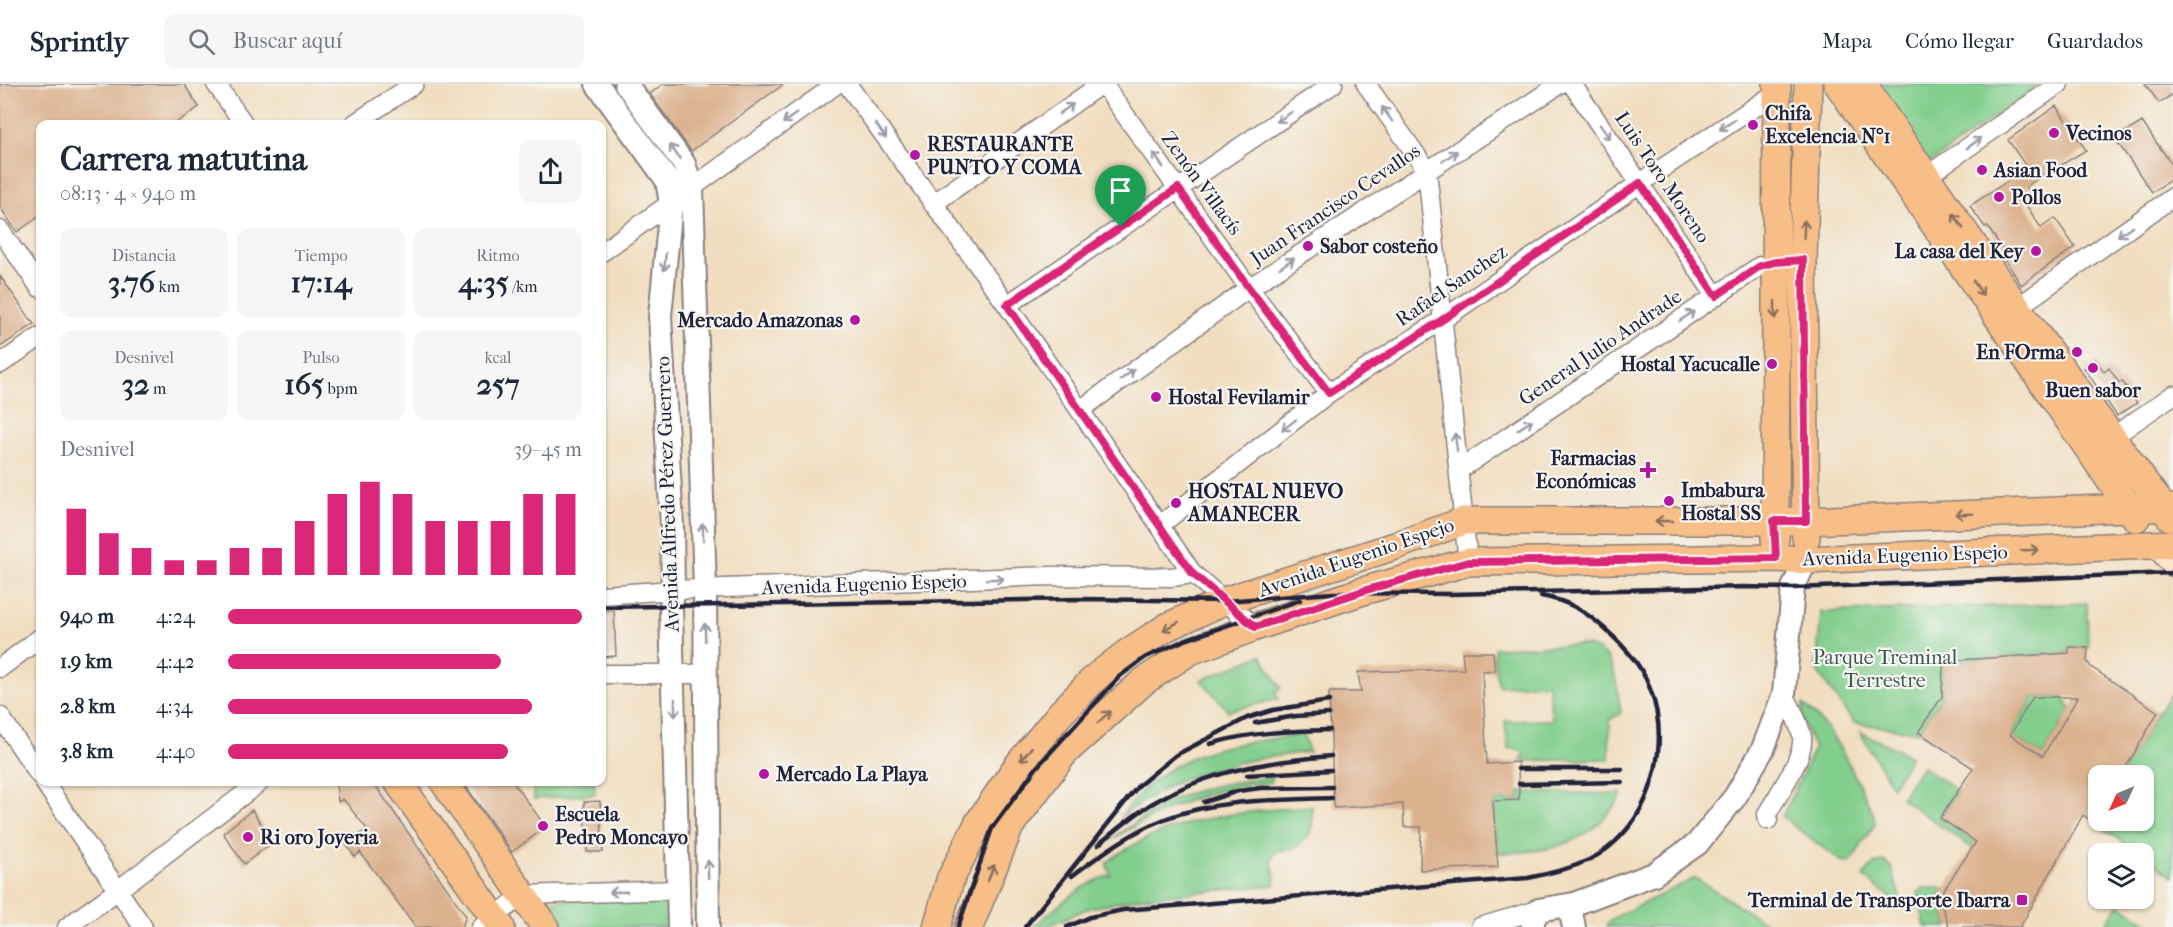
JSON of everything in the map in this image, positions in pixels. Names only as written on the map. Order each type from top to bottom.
[{"type":"main road","points":[[1806,560],[1803,260],[1808,84]]},
{"type":"main road","points":[[1838,84],[1918,182],[2008,314],[2090,453],[2127,508],[2168,551]]},
{"type":"main road","points":[[1865,84],[1918,182]]},
{"type":"main road","points":[[1776,89],[1774,521],[1776,558]]},
{"type":"main road","points":[[2008,314],[2112,438],[2170,512]]},
{"type":"main road","name":"Avenida Eugenio Espejo","points":[[1224,601],[1395,546],[1464,521],[1806,521],[2127,508],[2170,512]]},
{"type":"main road","name":"Avenida Eugenio Espejo","points":[[1255,627],[1366,590],[1468,562],[1776,558],[1806,560],[2168,551]]},
{"type":"main road","points":[[937,927],[950,880],[980,822],[1018,765],[1060,714],[1096,677],[1127,653],[1167,627],[1224,601]]},
{"type":"main road","points":[[969,927],[1010,826],[1065,752],[1144,681],[1190,651],[1255,627]]},
{"type":"main road","points":[[401,786],[492,924]]},
{"type":"main road","points":[[447,786],[545,927]]},
{"type":"street","points":[[216,84],[241,120]]},
{"type":"street","points":[[360,120],[414,84]]},
{"type":"street","name":"Avenida Alfredo Pérez Guerrero","points":[[597,84],[666,180],[671,204],[660,316],[673,590],[671,607],[679,927]]},
{"type":"street","name":"Avenida Alfredo Pérez Guerrero","points":[[626,84],[684,164],[692,188],[705,590],[708,927]]},
{"type":"street","points":[[606,249],[837,84]]},
{"type":"street","points":[[847,84],[1007,305],[1193,574]]},
{"type":"street","points":[[933,204],[1102,84]]},
{"type":"street","name":"Zenón Villacís","points":[[1102,84],[1249,288],[1329,393]]},
{"type":"street","points":[[1007,305],[1333,84]]},
{"type":"street","points":[[1366,84],[1427,171],[1468,562]]},
{"type":"street","name":"Juan Francisco Cevallos","points":[[1080,410],[1249,288],[1560,84]]},
{"type":"street","name":"Luis Toro Moreno","points":[[1572,84],[1716,296]]},
{"type":"street","points":[[1918,182],[2059,84]]},
{"type":"street","name":"Rafael Sanchez","points":[[1160,525],[1329,393],[1442,320],[1776,89]]},
{"type":"street","points":[[2008,314],[2173,197]]},
{"type":"street","points":[[0,230],[36,282]]},
{"type":"street","name":"General Julio Andrade","points":[[1459,470],[1760,266],[1775,262],[1803,260]]},
{"type":"street","points":[[0,364],[36,340]]},
{"type":"street","points":[[2090,453],[2173,395]]},
{"type":"street","points":[[1776,558],[1793,588]]},
{"type":"street","points":[[1480,927],[1535,918],[1654,874],[1697,844],[1735,797],[1758,758],[1784,694],[1793,588],[1806,560]]},
{"type":"street","name":"Avenida Eugenio Espejo","points":[[606,595],[673,590],[1049,576],[1171,577],[1193,574],[1255,627]]},
{"type":"street","points":[[0,668],[36,641]]},
{"type":"street","points":[[606,674],[706,674]]},
{"type":"street","points":[[1768,820],[1767,814],[1800,753],[1802,740],[1799,725],[1784,694]]},
{"type":"street","points":[[0,716],[36,770]]},
{"type":"street","points":[[47,786],[143,927]]},
{"type":"street","points":[[67,927],[255,786]]},
{"type":"street","points":[[492,924],[523,895],[677,890]]},
{"type":"street","points":[[1574,904],[1570,913],[1574,927]]},
{"type":"green space","points":[[1870,84],[2040,84],[1929,164]]},
{"type":"green space","name":"Parque Treminal Terrestre","points":[[2087,603],[2088,648],[2069,647],[2069,653],[1943,661],[1942,697],[1918,732],[1854,723],[1816,670],[1821,612]]},
{"type":"green space","points":[[1580,645],[1602,653],[1613,669],[1616,680],[1621,713],[1610,720],[1609,759],[1521,761],[1525,752],[1508,748],[1505,721],[1552,720],[1548,684],[1499,686],[1495,671],[1494,648]]},
{"type":"green space","points":[[1261,655],[1281,688],[1275,693],[1279,699],[1228,711],[1201,680]]},
{"type":"green space","points":[[2172,693],[2173,876],[2154,863],[2154,843],[2125,843],[2107,831],[2154,831],[2154,765],[2127,765]]},
{"type":"green space","points":[[2033,697],[2063,697],[2071,709],[2043,756],[2010,735]]},
{"type":"green space","points":[[1803,704],[1826,727],[1835,741],[1874,815],[1875,824],[1850,863],[1841,861],[1782,817],[1814,749],[1803,722]]},
{"type":"green space","points":[[1860,732],[1911,756],[1892,787]]},
{"type":"green space","points":[[1304,735],[1309,752],[1256,759],[1204,772],[1164,789],[1120,817],[1139,794],[1159,776],[1180,763],[1224,747]]},
{"type":"green space","points":[[1922,766],[1957,791],[1940,818],[1976,842],[1972,848],[1901,798]]},
{"type":"green space","points":[[1272,777],[1272,782],[1227,789],[1186,802],[1110,840],[1177,798],[1224,784]]},
{"type":"green space","points":[[533,786],[594,786],[595,794],[534,799]]},
{"type":"green space","points":[[1519,792],[1622,794],[1611,811],[1584,835],[1552,848],[1497,853],[1493,801],[1519,800]]},
{"type":"green space","points":[[1312,806],[1312,826],[1304,841],[1294,848],[1278,850],[1271,859],[1275,875],[1274,885],[1143,897],[1086,909],[1046,927],[1034,927],[1081,889],[1111,875],[1106,863],[1153,836],[1178,826],[1204,820],[1257,811]]},
{"type":"green space","points":[[1885,861],[1891,867],[1903,907],[1863,876],[1873,865]]},
{"type":"green space","points":[[1695,878],[1772,927],[1607,927],[1613,918]]},
{"type":"green space","points":[[1923,888],[1945,888],[1939,897],[1949,927],[1925,927],[1918,893]]},
{"type":"green space","points":[[670,896],[671,927],[552,927],[543,901]]},
{"type":"green space","points":[[2116,909],[2127,909],[2154,927],[2104,927]]},
{"type":"building","points":[[0,84],[184,84],[199,107],[180,120],[36,120],[36,219],[17,232],[0,207]]},
{"type":"building","points":[[663,84],[784,84],[691,151],[650,94]]},
{"type":"building","points":[[2145,84],[2173,84],[2173,94],[2159,103]]},
{"type":"building","points":[[2056,106],[2086,150],[2058,167],[2057,165],[2026,187],[2032,194],[2023,200],[2041,228],[2055,218],[2075,247],[2021,285],[2003,256],[2006,254],[1970,206],[2027,168],[2008,140]]},
{"type":"building","points":[[2142,122],[2173,166],[2173,178],[2152,192],[2115,139]]},
{"type":"building","points":[[0,276],[34,324],[0,347]]},
{"type":"building","points":[[2096,360],[2104,372],[2109,368],[2119,383],[2122,381],[2137,403],[2117,416],[2084,368]]},
{"type":"building","points":[[606,611],[614,611],[616,656],[606,657]]},
{"type":"building","points":[[2069,647],[2088,648],[2087,661],[2091,667],[2158,712],[2127,765],[2088,765],[2088,818],[2083,815],[2020,927],[1949,927],[1939,897],[1976,842],[1940,818],[1973,768],[1918,732],[1942,697],[1943,661],[2069,653]],"holes":[[[2033,697],[2078,697],[2043,756],[2010,735]]]},
{"type":"building","points":[[1462,652],[1493,652],[1495,671],[1482,671],[1487,764],[1518,762],[1519,800],[1493,801],[1498,867],[1420,870],[1421,827],[1404,827],[1403,804],[1334,808],[1329,692],[1361,692],[1358,672],[1464,669]]},
{"type":"building","points":[[336,786],[376,786],[466,916],[462,927],[416,927],[360,852],[355,857],[346,844],[367,829],[343,799],[338,802]]},
{"type":"building","points":[[466,786],[516,786],[546,827],[512,852]]},
{"type":"building","points":[[600,801],[603,852],[587,852],[584,802]]},
{"type":"building","name":"Ri oro Joyeria","points":[[252,810],[273,842],[244,864],[223,833]]},
{"type":"railway","points":[[606,607],[1080,599],[1224,601],[1333,593],[1450,594],[1744,587],[1793,588],[2173,573]]},
{"type":"railway","points":[[1067,927],[1090,917],[1123,910],[1528,878],[1574,866],[1606,850],[1629,827],[1641,809],[1649,790],[1658,748],[1655,706],[1641,670],[1631,655],[1612,635],[1576,608],[1541,596]]},
{"type":"railway","points":[[958,927],[992,828],[1037,767],[1120,676],[1146,657],[1185,640],[1300,600]]},
{"type":"railway","points":[[1025,927],[1138,786],[1176,755],[1247,718],[1273,710],[1329,701]]},
{"type":"railway","points":[[1255,723],[1296,716],[1329,714]]},
{"type":"railway","points":[[1210,744],[1254,735],[1330,730]]},
{"type":"railway","points":[[1098,845],[1153,803],[1195,783],[1239,769],[1331,756]]},
{"type":"railway","points":[[1518,769],[1622,769]]},
{"type":"railway","points":[[1247,775],[1331,770]]},
{"type":"railway","points":[[1519,784],[1622,782]]},
{"type":"railway","points":[[1204,802],[1238,791],[1261,788],[1332,787]]},
{"type":"railway","points":[[1072,876],[1130,836],[1167,818],[1228,804],[1332,798]]},
{"type":"place","name":"Chifa Excelencia N°1","points":[[1753,125]]},
{"type":"place","name":"Vecinos","points":[[2054,133]]},
{"type":"place","name":"RESTAURANTE PUNTO Y COMA","points":[[915,155]]},
{"type":"place","name":"Asian Food","points":[[1982,170]]},
{"type":"place","name":"Pollos","points":[[1999,197]]},
{"type":"place","name":"Sabor costeño","points":[[1308,246]]},
{"type":"place","name":"La casa del Key","points":[[2036,251]]},
{"type":"place","name":"Mercado Amazonas","points":[[855,320]]},
{"type":"place","name":"En FOrma","points":[[2077,352]]},
{"type":"place","name":"Hostal Yacucalle","points":[[1772,364]]},
{"type":"place","name":"Buen sabor","points":[[2093,368]]},
{"type":"place","name":"Hostal Fevilamir","points":[[1156,397]]},
{"type":"place","name":"Farmacias Económicas","points":[[1648,470]]},
{"type":"place","name":"Imbabura Hostal SS","points":[[1669,501]]},
{"type":"place","name":"HOSTAL NUEVO AMANECER","points":[[1176,503]]},
{"type":"place","name":"Mercado La Playa","points":[[764,774]]},
{"type":"place","name":"Escuela Pedro Moncayo","points":[[543,826]]},
{"type":"place","name":"Ri oro Joyeria","points":[[248,837]]},
{"type":"place","name":"Terminal de Transporte Ibarra","points":[[2022,900]]},
{"type":"route","points":[[1640,183],[1716,296],[1760,266],[1775,262],[1803,260],[1806,521],[1774,521],[1776,558],[1468,562],[1366,590],[1255,627],[1193,574],[1007,305],[1121,227],[1178,188],[1249,288],[1329,393],[1442,320],[1640,183]]}]
